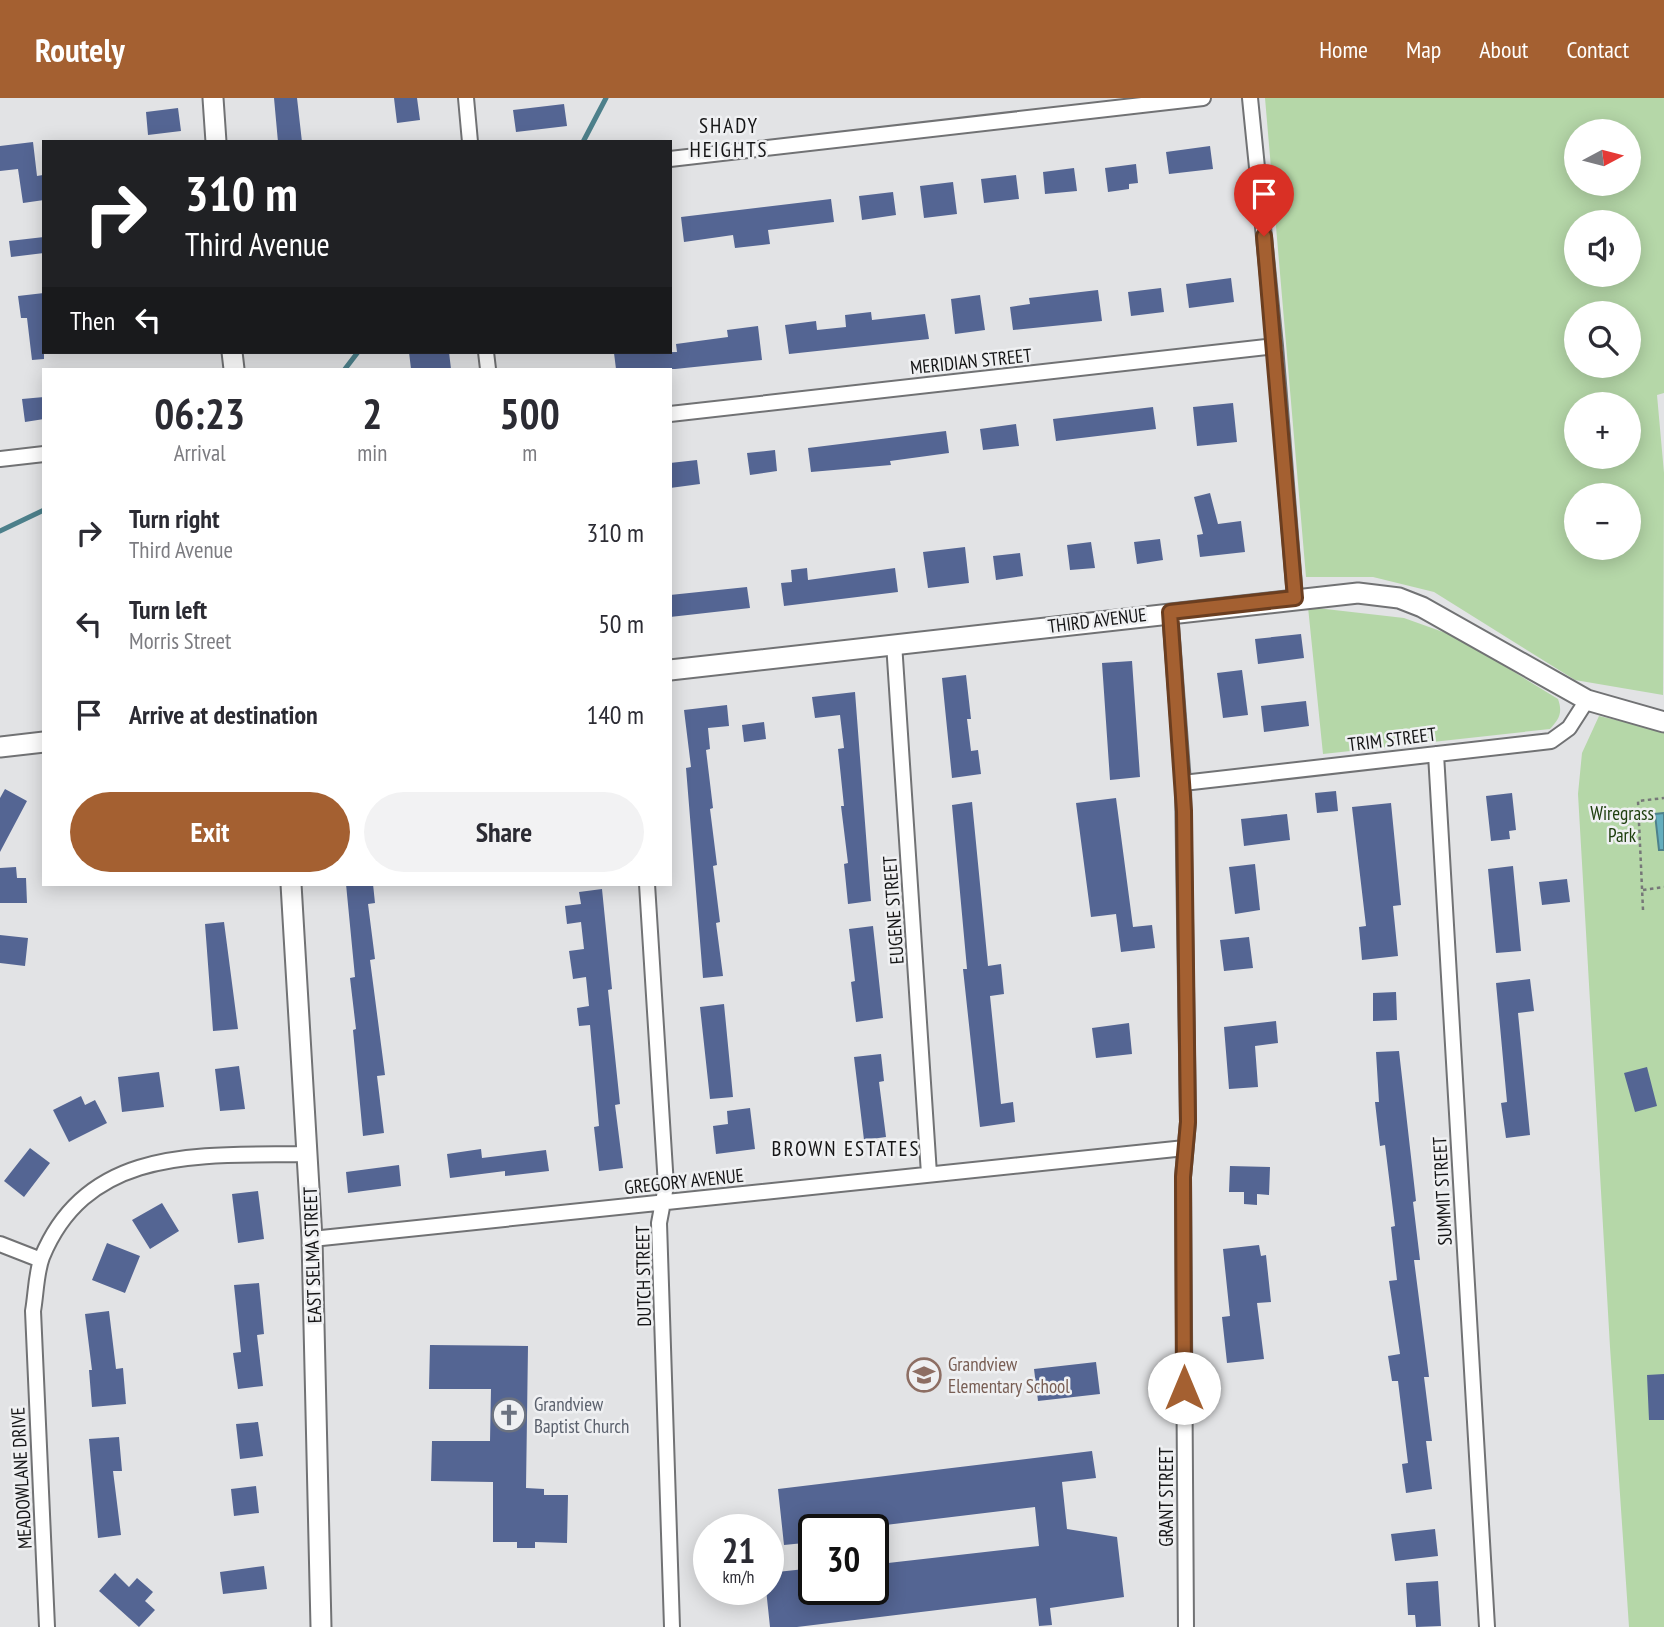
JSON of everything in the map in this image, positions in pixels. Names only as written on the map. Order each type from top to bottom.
[{"type":"street","points":[[213,98],[216,140]]},
{"type":"street","points":[[466,98],[470,140]]},
{"type":"street","points":[[672,159],[1203,98]]},
{"type":"street","points":[[1250,98],[1275,345],[1295,598]]},
{"type":"street","name":"MERIDIAN STREET","points":[[672,414],[1275,345]]},
{"type":"street","points":[[0,459],[42,454]]},
{"type":"street","name":"THIRD AVENUE","points":[[672,670],[1358,593],[1399,598],[1448,619],[1587,700],[1664,722]]},
{"type":"street","name":"GRANT STREET","points":[[1170,612],[1183,783],[1186,1627]]},
{"type":"street","name":"EUGENE STREET","points":[[894,643],[929,1174]]},
{"type":"street","name":"TRIM STREET","points":[[1183,783],[1551,741],[1569,728],[1587,700]]},
{"type":"street","points":[[0,747],[42,742]]},
{"type":"street","name":"SUMMIT STREET","points":[[1436,754],[1487,1627]]},
{"type":"street","name":"EAST SELMA STREET","points":[[291,886],[312,1239],[321,1627]]},
{"type":"street","name":"DUTCH STREET","points":[[647,886],[666,1186],[659,1223],[672,1627]]},
{"type":"street","name":"GREGORY AVENUE","points":[[312,1239],[1185,1148]]},
{"type":"street","name":"MEADOWLANE DRIVE","points":[[47,1627],[33,1311],[41,1259],[59,1225],[88,1194],[130,1169],[163,1160],[188,1157],[308,1154]]},
{"type":"street","points":[[0,1244],[41,1259]]},
{"type":"path","points":[[1643,910],[1638,802],[1664,799]]},
{"type":"path","points":[[1643,890],[1664,887]]},
{"type":"green space","points":[[1265,98],[1664,98],[1664,393],[1657,395],[1664,473],[1663,695],[1575,680],[1434,592],[1373,577],[1306,577]]},
{"type":"green space","points":[[1308,607],[1404,618],[1457,637],[1558,699],[1558,719],[1550,729],[1323,754]]},
{"type":"green space","name":"Wiregrass Park","points":[[1599,716],[1664,731],[1664,1627],[1629,1627],[1578,794],[1582,753]]},
{"type":"water","points":[[1664,813],[1664,850],[1659,850],[1655,814]]},
{"type":"building","points":[[274,98],[297,98],[302,140],[278,140]]},
{"type":"building","points":[[394,98],[417,98],[420,120],[397,123]]},
{"type":"building","points":[[564,104],[567,126],[516,132],[513,110]]},
{"type":"building","points":[[178,108],[181,131],[148,135],[146,112]]},
{"type":"building","points":[[33,142],[37,176],[42,175],[42,200],[23,203],[18,169],[0,171],[0,146]]},
{"type":"building","points":[[1210,146],[1213,169],[1169,174],[1166,152]]},
{"type":"building","points":[[1136,164],[1138,183],[1129,184],[1129,189],[1108,192],[1105,168]]},
{"type":"building","points":[[1074,168],[1077,191],[1045,194],[1043,172]]},
{"type":"building","points":[[1016,175],[1019,199],[984,203],[981,179]]},
{"type":"building","points":[[953,182],[957,214],[924,218],[920,186]]},
{"type":"building","points":[[893,192],[896,215],[862,220],[859,196]]},
{"type":"building","points":[[831,199],[834,222],[768,230],[770,244],[735,248],[733,235],[684,242],[681,217]]},
{"type":"building","points":[[42,237],[42,253],[11,257],[9,241]]},
{"type":"building","points":[[1231,278],[1234,302],[1189,308],[1186,284]]},
{"type":"building","points":[[1161,288],[1164,312],[1131,316],[1128,292]]},
{"type":"building","points":[[1098,290],[1102,321],[1013,330],[1010,307],[1030,304],[1029,298]]},
{"type":"building","points":[[42,293],[44,359],[32,360],[27,318],[21,318],[18,296]]},
{"type":"building","points":[[980,295],[985,330],[955,334],[951,299]]},
{"type":"building","points":[[871,312],[872,320],[925,314],[929,339],[789,354],[785,325],[816,321],[817,330],[846,327],[845,315]]},
{"type":"building","points":[[758,326],[762,360],[675,369],[616,368],[614,354],[672,354],[677,352],[676,344],[728,337],[727,330]]},
{"type":"building","points":[[409,354],[449,354],[451,368],[411,368]]},
{"type":"building","points":[[42,397],[42,419],[25,422],[22,399]]},
{"type":"building","points":[[1233,403],[1237,442],[1197,446],[1193,407]]},
{"type":"building","points":[[1153,407],[1156,429],[1056,441],[1053,419]]},
{"type":"building","points":[[1016,424],[1019,446],[983,450],[980,429]]},
{"type":"building","points":[[946,431],[949,453],[890,461],[891,465],[811,472],[808,448]]},
{"type":"building","points":[[775,450],[777,471],[750,475],[747,453]]},
{"type":"building","points":[[697,460],[700,484],[672,488],[672,463]]},
{"type":"building","points":[[1210,493],[1218,524],[1241,521],[1245,552],[1200,557],[1197,535],[1203,534],[1194,497]]},
{"type":"building","points":[[1160,539],[1163,560],[1137,564],[1134,542]]},
{"type":"building","points":[[1091,542],[1095,568],[1070,570],[1067,545]]},
{"type":"building","points":[[965,547],[969,583],[928,588],[923,552]]},
{"type":"building","points":[[1020,553],[1023,576],[996,580],[993,556]]},
{"type":"building","points":[[807,568],[808,580],[895,568],[898,592],[784,606],[781,583],[792,582],[791,570]]},
{"type":"building","points":[[747,587],[750,608],[672,617],[672,595]]},
{"type":"building","points":[[1301,634],[1304,658],[1258,664],[1255,639]]},
{"type":"building","points":[[1132,661],[1140,777],[1110,780],[1102,663]]},
{"type":"building","points":[[1242,670],[1248,715],[1223,718],[1217,673]]},
{"type":"building","points":[[966,675],[971,719],[967,719],[971,751],[978,750],[981,774],[952,778],[942,678]]},
{"type":"building","points":[[855,692],[871,901],[848,904],[844,864],[848,863],[838,749],[844,748],[840,715],[815,718],[812,697]]},
{"type":"building","points":[[1306,701],[1309,726],[1264,732],[1261,706]]},
{"type":"building","points":[[727,705],[729,726],[708,728],[710,749],[706,750],[717,865],[713,866],[720,922],[716,923],[723,976],[703,978],[686,768],[691,767],[684,710]]},
{"type":"building","points":[[764,722],[766,739],[744,742],[742,725]]},
{"type":"building","points":[[5,789],[27,801],[0,852],[0,798]]},
{"type":"building","points":[[1336,791],[1338,811],[1317,813],[1315,793]]},
{"type":"building","points":[[1512,793],[1516,830],[1509,831],[1510,839],[1491,841],[1486,796]]},
{"type":"building","points":[[1116,798],[1133,927],[1152,925],[1155,948],[1121,952],[1116,914],[1091,917],[1076,803]]},
{"type":"building","points":[[972,802],[988,966],[1001,964],[1004,994],[990,996],[1001,1104],[1013,1102],[1015,1122],[980,1127],[963,969],[967,969],[952,805]]},
{"type":"building","points":[[1391,803],[1401,905],[1393,906],[1398,956],[1362,960],[1359,927],[1366,926],[1352,807]]},
{"type":"building","points":[[1287,814],[1290,840],[1244,846],[1241,819]]},
{"type":"building","points":[[1255,864],[1260,910],[1235,914],[1229,867]]},
{"type":"building","points":[[1513,866],[1521,951],[1496,953],[1488,869]]},
{"type":"building","points":[[16,867],[17,878],[26,878],[27,903],[0,903],[0,868]]},
{"type":"building","points":[[1567,879],[1570,902],[1542,905],[1539,882]]},
{"type":"building","points":[[346,886],[373,886],[375,903],[368,904],[375,959],[370,960],[385,1075],[377,1076],[384,1133],[363,1136],[350,978],[355,977]]},
{"type":"building","points":[[602,889],[612,989],[608,990],[620,1104],[615,1105],[623,1168],[599,1171],[594,1127],[599,1126],[590,1025],[579,1026],[577,1008],[589,1006],[586,977],[573,979],[569,951],[584,949],[581,922],[567,924],[565,906],[581,904],[579,892]]},
{"type":"building","points":[[224,922],[238,1029],[213,1031],[205,924]]},
{"type":"building","points":[[873,926],[883,1018],[856,1022],[849,929]]},
{"type":"building","points":[[0,935],[28,938],[25,966],[0,963]]},
{"type":"building","points":[[1249,937],[1253,968],[1224,971],[1220,940]]},
{"type":"building","points":[[1530,979],[1534,1011],[1518,1013],[1530,1135],[1506,1138],[1501,1103],[1507,1102],[1496,983]]},
{"type":"building","points":[[1396,992],[1397,1020],[1373,1021],[1373,993]]},
{"type":"building","points":[[724,1004],[733,1097],[710,1099],[700,1007]]},
{"type":"building","points":[[1276,1021],[1278,1043],[1255,1046],[1258,1087],[1229,1089],[1224,1027]]},
{"type":"building","points":[[1129,1023],[1132,1054],[1096,1058],[1092,1028]]},
{"type":"building","points":[[1399,1051],[1416,1201],[1413,1202],[1420,1260],[1414,1260],[1429,1377],[1424,1377],[1432,1441],[1426,1441],[1432,1489],[1406,1493],[1402,1464],[1408,1463],[1398,1381],[1392,1381],[1388,1356],[1400,1354],[1389,1281],[1397,1280],[1391,1227],[1395,1226],[1385,1145],[1380,1146],[1375,1102],[1379,1102],[1376,1052]]},
{"type":"building","points":[[881,1054],[884,1081],[879,1082],[886,1137],[864,1140],[854,1057]]},
{"type":"building","points":[[239,1066],[245,1109],[220,1111],[215,1069]]},
{"type":"building","points":[[1647,1067],[1657,1106],[1635,1112],[1624,1073]]},
{"type":"building","points":[[159,1072],[164,1107],[122,1112],[118,1077]]},
{"type":"building","points":[[81,1096],[85,1105],[95,1100],[107,1123],[69,1142],[53,1110]]},
{"type":"building","points":[[750,1108],[755,1149],[716,1154],[713,1126],[728,1124],[727,1111]]},
{"type":"building","points":[[30,1148],[50,1163],[24,1197],[4,1181]]},
{"type":"building","points":[[481,1149],[482,1158],[546,1150],[549,1171],[505,1176],[505,1171],[450,1178],[447,1154]]},
{"type":"building","points":[[399,1165],[401,1186],[348,1193],[346,1172]]},
{"type":"building","points":[[1230,1166],[1270,1167],[1269,1195],[1257,1194],[1257,1205],[1244,1204],[1244,1192],[1229,1192]]},
{"type":"building","points":[[258,1191],[264,1239],[238,1243],[232,1194]]},
{"type":"building","points":[[162,1203],[179,1231],[150,1249],[132,1220]]},
{"type":"building","points":[[107,1243],[140,1256],[125,1293],[92,1280]]},
{"type":"building","points":[[1259,1245],[1261,1256],[1266,1255],[1271,1302],[1257,1303],[1264,1359],[1227,1363],[1222,1317],[1230,1316],[1223,1249]]},
{"type":"building","points":[[259,1283],[264,1334],[257,1335],[263,1386],[238,1389],[233,1353],[241,1352],[234,1285]]},
{"type":"building","points":[[109,1311],[116,1369],[123,1368],[126,1404],[92,1407],[89,1370],[92,1370],[85,1314]]},
{"type":"building","name":"Grandview Baptist Church","points":[[430,1345],[528,1346],[526,1488],[544,1489],[544,1495],[568,1495],[567,1543],[535,1542],[535,1548],[517,1548],[517,1542],[493,1542],[493,1482],[431,1481],[432,1441],[490,1441],[491,1389],[429,1389]]},
{"type":"building","points":[[1096,1362],[1100,1394],[1038,1401],[1034,1369]]},
{"type":"building","points":[[1664,1374],[1664,1420],[1649,1420],[1647,1375]]},
{"type":"building","points":[[258,1422],[263,1456],[240,1459],[236,1424]]},
{"type":"building","points":[[119,1437],[122,1471],[113,1471],[121,1535],[98,1538],[89,1439]]},
{"type":"building","points":[[1092,1451],[1096,1478],[1062,1482],[1067,1529],[1117,1537],[1124,1597],[1050,1608],[1052,1625],[1039,1626],[1036,1598],[797,1627],[770,1627],[768,1605],[784,1605],[784,1571],[798,1570],[798,1605],[889,1605],[889,1563],[1039,1546],[1035,1507],[889,1525],[889,1514],[798,1514],[798,1544],[784,1545],[784,1514],[781,1514],[778,1489]]},
{"type":"building","points":[[256,1486],[259,1513],[234,1516],[231,1489]]},
{"type":"building","points":[[1435,1529],[1438,1556],[1395,1561],[1391,1534]]},
{"type":"building","points":[[264,1566],[267,1589],[223,1594],[220,1572]]},
{"type":"building","points":[[115,1573],[129,1587],[137,1578],[153,1592],[145,1601],[155,1610],[139,1627],[99,1591]]},
{"type":"building","points":[[1438,1581],[1441,1626],[1416,1627],[1415,1615],[1408,1615],[1406,1583]]},
{"type":"waterway","points":[[584,140],[606,98]]},
{"type":"waterway","points":[[346,368],[356,354]]},
{"type":"waterway","points":[[0,531],[42,511]]},
{"type":"place","name":"Grandview Elementary School","points":[[924,1375]]},
{"type":"place","name":"Grandview Baptist Church","points":[[509,1415]]},
{"type":"district","name":"SHADY HEIGHTS","points":[[729,138]]},
{"type":"district","name":"BROWN ESTATES","points":[[846,1149]]},
{"type":"route","points":[[1184,1388],[1183,1177],[1188,1122],[1184,811],[1170,612],[1295,598],[1264,236]]}]
